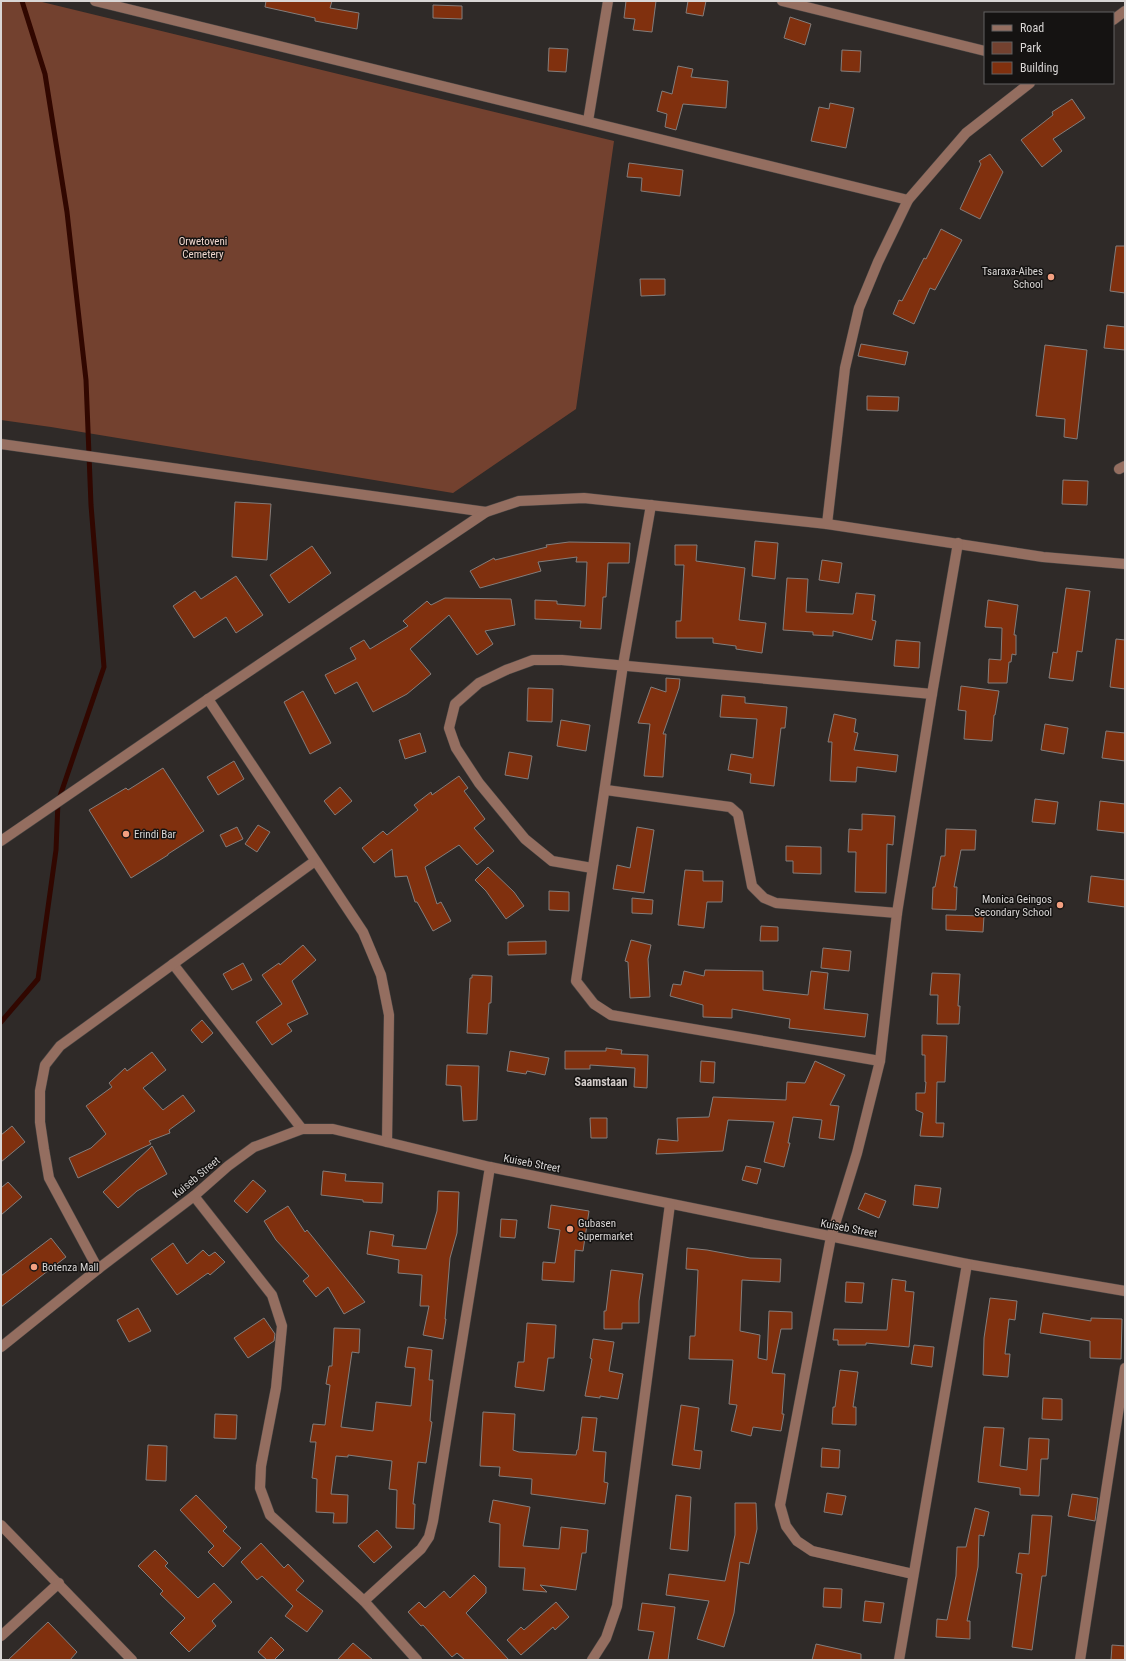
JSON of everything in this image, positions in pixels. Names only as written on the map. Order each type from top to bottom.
[{"type":"street","points":[[95,1],[908,200]]},
{"type":"street","points":[[588,121],[608,1]]},
{"type":"street","points":[[782,1],[984,51]]},
{"type":"street","points":[[1114,19],[1125,11]]},
{"type":"street","points":[[827,524],[844,368],[858,315],[878,262],[908,200],[966,133],[1029,84]]},
{"type":"street","points":[[1,444],[89,455],[486,512]]},
{"type":"street","points":[[1,841],[208,699],[486,512],[519,501],[584,498],[827,524],[1042,557],[1125,564]]},
{"type":"street","points":[[651,505],[624,665],[606,790],[592,868],[576,981],[594,1004],[612,1015],[880,1061]]},
{"type":"street","points":[[913,1574],[812,1550],[797,1541],[786,1526],[780,1506],[832,1237],[857,1153],[880,1061],[897,913],[958,543]]},
{"type":"street","points":[[592,868],[552,861],[525,839],[479,783],[456,748],[449,728],[455,704],[478,683],[533,660],[562,660],[932,694]]},
{"type":"street","points":[[208,699],[314,861],[363,932],[381,975],[389,1015],[387,1142]]},
{"type":"street","points":[[606,790],[730,807],[738,814],[745,858],[752,886],[764,898],[776,903],[897,913]]},
{"type":"street","points":[[98,1270],[49,1178],[40,1122],[40,1091],[45,1065],[60,1046],[314,861]]},
{"type":"street","points":[[173,964],[302,1129]]},
{"type":"street","name":"Kuiseb Street","points":[[1,1347],[194,1196],[228,1166],[254,1147],[302,1129],[333,1129],[490,1167],[670,1204],[967,1264],[1125,1291]]},
{"type":"street","points":[[364,1601],[421,1549],[429,1537],[433,1521],[490,1167]]},
{"type":"street","points":[[194,1196],[272,1295],[282,1326],[276,1388],[260,1473],[260,1488],[270,1515],[364,1601],[417,1660]]},
{"type":"street","points":[[592,1660],[606,1638],[617,1606],[670,1204]]},
{"type":"street","points":[[899,1660],[967,1264]]},
{"type":"street","points":[[1080,1660],[1125,1368]]},
{"type":"street","points":[[1,1525],[59,1583],[132,1660]]},
{"type":"street","points":[[1,1636],[59,1583]]},
{"type":"green space","name":"Orwetoveni Cemetery","points":[[1,1],[38,1],[614,141],[576,409],[453,493],[1,420]]},
{"type":"building","points":[[266,1],[332,1],[330,8],[359,13],[357,29],[315,21],[315,18],[265,7]]},
{"type":"building","points":[[626,1],[656,1],[652,32],[633,30],[635,19],[624,18]]},
{"type":"building","points":[[688,1],[706,1],[703,16],[686,13]]},
{"type":"building","points":[[433,5],[462,6],[462,19],[433,18]]},
{"type":"building","points":[[790,17],[811,24],[805,45],[784,38]]},
{"type":"building","points":[[549,48],[568,49],[566,72],[548,71]]},
{"type":"building","points":[[842,50],[861,51],[860,72],[841,71]]},
{"type":"building","points":[[678,66],[693,69],[691,77],[728,81],[726,108],[683,104],[676,130],[665,127],[667,114],[657,111],[662,91],[672,94]]},
{"type":"building","points":[[1072,99],[1085,118],[1053,139],[1062,151],[1042,167],[1021,140],[1053,115],[1052,112]]},
{"type":"building","points":[[830,103],[854,108],[846,148],[811,141],[819,107],[829,109]]},
{"type":"building","points":[[990,154],[1003,172],[980,219],[960,209],[981,164],[979,161]]},
{"type":"building","points":[[629,163],[683,170],[680,196],[641,191],[642,178],[627,177]]},
{"type":"building","points":[[941,229],[962,240],[935,290],[930,288],[914,324],[893,314],[899,300],[902,301],[924,258],[926,259]]},
{"type":"building","points":[[1116,246],[1125,246],[1125,293],[1110,291]]},
{"type":"building","points":[[640,279],[665,279],[665,295],[641,296]]},
{"type":"building","points":[[1107,325],[1125,327],[1125,350],[1104,348]]},
{"type":"building","points":[[861,344],[908,352],[905,365],[858,356]]},
{"type":"building","points":[[1045,345],[1087,350],[1077,439],[1064,437],[1065,419],[1036,416]]},
{"type":"building","points":[[867,396],[899,397],[898,411],[867,410]]},
{"type":"building","points":[[1063,480],[1088,481],[1087,505],[1062,504]]},
{"type":"building","points":[[235,502],[271,504],[267,560],[232,557]]},
{"type":"building","points":[[755,541],[778,543],[775,579],[752,576]]},
{"type":"building","points":[[569,542],[630,543],[629,563],[608,563],[606,597],[603,597],[601,629],[580,628],[581,621],[535,619],[535,600],[557,601],[557,604],[585,606],[587,562],[576,562],[577,557],[538,562],[541,571],[480,588],[470,571],[494,558],[495,560],[547,547],[546,545]]},
{"type":"building","points":[[675,545],[697,545],[696,561],[745,568],[739,620],[766,623],[762,653],[736,649],[736,646],[713,643],[713,638],[676,638],[676,621],[681,621],[684,565],[675,565]]},
{"type":"building","points":[[312,546],[331,573],[289,603],[270,575]]},
{"type":"building","points":[[822,560],[842,563],[839,583],[819,580]]},
{"type":"building","points":[[236,576],[263,615],[236,633],[226,617],[194,638],[173,606],[195,591],[201,599]]},
{"type":"building","points":[[787,578],[808,579],[806,612],[853,614],[856,593],[875,595],[872,620],[876,621],[872,640],[833,631],[833,636],[813,635],[813,632],[783,630]]},
{"type":"building","points":[[1066,588],[1090,591],[1082,652],[1077,651],[1073,681],[1049,678],[1053,652],[1057,653]]},
{"type":"building","points":[[445,598],[511,599],[515,625],[485,631],[493,644],[477,655],[449,615],[410,649],[431,674],[407,694],[373,712],[357,682],[335,694],[325,675],[356,659],[350,648],[364,640],[370,649],[408,626],[403,621],[427,601],[431,605]]},
{"type":"building","points":[[988,600],[1018,605],[1014,635],[1016,635],[1016,655],[1012,654],[1011,662],[1009,662],[1007,683],[988,683],[989,659],[1001,660],[1002,628],[985,627]]},
{"type":"building","points":[[1116,639],[1125,640],[1125,689],[1110,687]]},
{"type":"building","points":[[896,640],[920,642],[919,668],[894,666]]},
{"type":"building","points":[[666,678],[680,679],[679,688],[663,734],[666,734],[663,777],[644,776],[650,724],[638,723],[651,687],[666,692]]},
{"type":"building","points":[[961,686],[999,691],[994,715],[992,741],[964,739],[966,711],[958,710]]},
{"type":"building","points":[[528,688],[553,689],[552,722],[527,721]]},
{"type":"building","points":[[303,691],[331,743],[310,754],[284,702]]},
{"type":"building","points":[[722,695],[745,697],[745,703],[787,707],[785,728],[781,728],[774,786],[750,783],[751,774],[728,770],[731,754],[753,758],[757,719],[720,717]]},
{"type":"building","points":[[834,714],[856,719],[854,732],[858,733],[854,750],[898,755],[896,772],[857,767],[856,782],[830,781],[832,742],[828,742]]},
{"type":"building","points":[[561,720],[590,725],[586,751],[557,746]]},
{"type":"building","points":[[1045,724],[1068,728],[1064,754],[1041,750]]},
{"type":"building","points":[[1106,731],[1125,733],[1125,761],[1102,758]]},
{"type":"building","points":[[420,733],[426,752],[405,759],[399,740]]},
{"type":"building","points":[[509,752],[532,756],[528,779],[505,775]]},
{"type":"building","points":[[234,761],[244,779],[218,795],[207,777]]},
{"type":"building","points":[[163,768],[204,831],[131,878],[89,810],[126,788],[128,790]]},
{"type":"building","points":[[459,776],[468,788],[464,791],[485,819],[474,828],[494,851],[477,865],[459,845],[425,867],[437,904],[441,902],[451,921],[433,931],[417,902],[415,902],[407,876],[395,877],[392,849],[374,863],[362,848],[383,831],[387,835],[418,810],[414,805],[431,792],[432,795]]},
{"type":"building","points":[[340,787],[352,801],[335,815],[324,801]]},
{"type":"building","points":[[1035,799],[1058,802],[1055,824],[1032,822]]},
{"type":"building","points":[[1100,801],[1125,804],[1125,833],[1097,830]]},
{"type":"building","points":[[862,814],[895,816],[893,845],[887,844],[886,893],[855,892],[856,852],[848,852],[849,829],[862,830]]},
{"type":"building","points":[[258,825],[270,832],[257,852],[245,844]]},
{"type":"building","points":[[237,827],[243,839],[226,847],[220,835]]},
{"type":"building","points":[[637,827],[654,830],[644,893],[613,889],[617,865],[630,868]]},
{"type":"building","points":[[946,829],[976,830],[975,850],[961,850],[954,887],[957,887],[956,910],[932,909],[933,887],[935,887],[941,856],[945,856]]},
{"type":"building","points":[[786,846],[821,847],[821,874],[793,873],[793,861],[786,861]]},
{"type":"building","points":[[488,867],[514,892],[524,906],[506,919],[486,891],[475,880]]},
{"type":"building","points":[[685,870],[703,871],[703,881],[723,881],[722,902],[707,902],[704,928],[678,925]]},
{"type":"building","points":[[1091,876],[1125,880],[1125,907],[1088,902]]},
{"type":"building","points":[[549,891],[569,892],[569,911],[549,910]]},
{"type":"building","points":[[632,898],[653,900],[652,914],[632,913]]},
{"type":"building","points":[[946,915],[984,916],[983,932],[946,930]]},
{"type":"building","points":[[761,926],[778,927],[778,941],[760,941]]},
{"type":"building","points":[[631,940],[651,945],[648,959],[650,997],[630,998],[628,962],[625,961]]},
{"type":"building","points":[[546,941],[546,954],[508,955],[508,942]]},
{"type":"building","points":[[303,945],[316,960],[292,981],[308,1014],[287,1024],[292,1031],[272,1045],[256,1022],[282,1004],[262,975],[279,963],[280,965]]},
{"type":"building","points":[[823,948],[851,951],[849,971],[821,968]]},
{"type":"building","points":[[243,963],[252,980],[232,990],[223,974]]},
{"type":"building","points":[[705,970],[763,971],[763,990],[808,995],[811,971],[828,973],[824,1009],[868,1014],[865,1037],[789,1028],[790,1019],[732,1009],[732,1018],[703,1017],[703,1005],[670,996],[673,984],[681,985],[684,971],[704,976]]},
{"type":"building","points":[[932,973],[960,974],[958,1006],[960,1006],[959,1024],[937,1024],[938,995],[930,995]]},
{"type":"building","points":[[472,975],[492,976],[491,1003],[489,1003],[487,1034],[467,1033],[470,978],[472,978]]},
{"type":"building","points":[[202,1020],[213,1033],[202,1043],[191,1030]]},
{"type":"building","points":[[922,1035],[947,1036],[945,1082],[937,1082],[936,1123],[944,1123],[943,1137],[920,1136],[923,1113],[916,1110],[916,1093],[925,1093],[926,1082],[925,1055],[922,1055]]},
{"type":"building","points":[[606,1048],[622,1050],[621,1054],[648,1055],[647,1088],[634,1087],[635,1068],[590,1065],[590,1069],[565,1069],[565,1051],[606,1051]]},
{"type":"building","points":[[510,1051],[549,1058],[545,1075],[527,1071],[526,1074],[507,1071]]},
{"type":"building","points":[[152,1052],[166,1070],[143,1088],[163,1110],[183,1095],[195,1111],[169,1130],[170,1133],[149,1141],[151,1144],[78,1178],[69,1158],[91,1148],[106,1134],[86,1106],[112,1087],[109,1083],[125,1068],[127,1071]]},
{"type":"building","points":[[701,1061],[715,1062],[714,1083],[700,1082]]},
{"type":"building","points":[[815,1061],[845,1075],[830,1105],[839,1106],[834,1140],[819,1138],[822,1120],[793,1117],[788,1143],[790,1143],[784,1167],[764,1162],[774,1122],[728,1120],[723,1151],[656,1154],[658,1139],[678,1141],[677,1118],[709,1117],[713,1097],[786,1100],[787,1082],[805,1083]]},
{"type":"building","points":[[447,1065],[479,1066],[477,1120],[463,1121],[461,1086],[446,1085]]},
{"type":"building","points":[[590,1118],[607,1118],[607,1138],[591,1138]]},
{"type":"building","points":[[12,1126],[25,1142],[1,1162],[1,1135]]},
{"type":"building","points":[[152,1146],[167,1174],[137,1191],[118,1208],[103,1192]]},
{"type":"building","points":[[746,1166],[761,1169],[757,1184],[742,1180]]},
{"type":"building","points":[[323,1171],[346,1174],[345,1181],[383,1183],[382,1203],[363,1202],[363,1200],[321,1195]]},
{"type":"building","points":[[253,1180],[266,1191],[247,1213],[234,1201]]},
{"type":"building","points":[[8,1182],[22,1197],[1,1215],[1,1188]]},
{"type":"building","points":[[915,1185],[941,1188],[938,1208],[913,1205]]},
{"type":"building","points":[[438,1191],[459,1192],[457,1233],[450,1258],[446,1319],[443,1339],[423,1335],[429,1306],[420,1306],[422,1275],[398,1273],[399,1260],[367,1254],[370,1231],[394,1235],[392,1246],[426,1249],[437,1211]]},
{"type":"building","points":[[865,1193],[886,1201],[879,1218],[858,1209]]},
{"type":"building","name":"Gubasen Supermarket","points":[[551,1205],[589,1211],[583,1251],[575,1250],[574,1282],[542,1280],[543,1262],[555,1263],[560,1230],[548,1228]]},
{"type":"building","points":[[288,1206],[305,1232],[307,1230],[365,1302],[344,1314],[328,1287],[316,1297],[303,1281],[309,1276],[276,1240],[264,1221]]},
{"type":"building","points":[[501,1219],[517,1220],[515,1238],[500,1237]]},
{"type":"building","name":"Botenza Mall","points":[[51,1238],[66,1257],[1,1307],[1,1276]]},
{"type":"building","points":[[173,1243],[187,1264],[203,1250],[209,1256],[215,1252],[225,1262],[210,1275],[208,1273],[177,1295],[151,1259]]},
{"type":"building","points":[[687,1248],[750,1258],[781,1259],[780,1282],[742,1280],[740,1331],[760,1335],[758,1358],[767,1360],[769,1311],[792,1312],[792,1329],[781,1329],[772,1373],[785,1374],[782,1414],[784,1414],[781,1431],[753,1427],[751,1436],[731,1431],[737,1405],[729,1404],[733,1360],[689,1359],[690,1336],[695,1336],[698,1270],[686,1269]]},
{"type":"building","points":[[611,1270],[643,1274],[639,1301],[639,1323],[622,1323],[622,1329],[604,1329],[604,1311],[606,1311]]},
{"type":"building","points":[[892,1279],[906,1281],[905,1291],[914,1292],[909,1347],[866,1343],[866,1345],[838,1345],[838,1340],[833,1340],[834,1329],[887,1330]]},
{"type":"building","points":[[846,1282],[864,1283],[862,1303],[845,1302]]},
{"type":"building","points":[[990,1298],[1017,1301],[1015,1320],[1009,1319],[1005,1354],[1010,1354],[1008,1377],[983,1375],[984,1338]]},
{"type":"building","points":[[138,1308],[151,1331],[129,1342],[117,1320]]},
{"type":"building","points":[[1043,1313],[1091,1321],[1091,1318],[1122,1319],[1121,1359],[1090,1358],[1090,1341],[1040,1333]]},
{"type":"building","points":[[264,1318],[275,1334],[274,1341],[248,1358],[234,1338]]},
{"type":"building","points":[[527,1323],[556,1325],[554,1358],[548,1358],[544,1391],[515,1387],[518,1362],[524,1362]]},
{"type":"building","points":[[334,1328],[360,1329],[359,1353],[352,1352],[341,1427],[373,1431],[376,1402],[411,1406],[415,1368],[405,1367],[408,1347],[432,1350],[429,1380],[433,1380],[430,1421],[432,1422],[426,1463],[418,1462],[413,1504],[415,1504],[414,1529],[396,1528],[397,1490],[389,1489],[392,1461],[348,1455],[348,1457],[336,1456],[331,1494],[348,1495],[347,1523],[333,1523],[334,1513],[316,1512],[317,1479],[312,1478],[316,1442],[310,1442],[313,1424],[325,1425],[330,1385],[326,1384],[329,1366],[332,1366]]},
{"type":"building","points":[[593,1339],[614,1342],[609,1371],[623,1374],[618,1399],[600,1396],[600,1398],[585,1396],[592,1359],[590,1358]]},
{"type":"building","points":[[914,1345],[934,1347],[932,1367],[911,1364]]},
{"type":"building","points":[[840,1370],[858,1372],[853,1407],[856,1407],[856,1425],[832,1424],[833,1407],[835,1407]]},
{"type":"building","points":[[1043,1398],[1062,1399],[1062,1420],[1042,1419]]},
{"type":"building","points":[[681,1405],[699,1408],[694,1450],[702,1451],[700,1469],[672,1465]]},
{"type":"building","points":[[483,1412],[515,1414],[513,1450],[519,1452],[576,1455],[582,1417],[597,1418],[593,1451],[606,1452],[604,1482],[608,1483],[605,1504],[531,1494],[532,1479],[499,1476],[500,1467],[480,1466]]},
{"type":"building","points":[[215,1414],[237,1415],[236,1439],[214,1438]]},
{"type":"building","points":[[984,1427],[1004,1428],[1000,1466],[1027,1470],[1029,1438],[1049,1439],[1048,1459],[1041,1459],[1039,1496],[1020,1495],[1020,1488],[978,1482]]},
{"type":"building","points":[[148,1445],[167,1446],[166,1481],[146,1480]]},
{"type":"building","points":[[822,1448],[840,1450],[839,1468],[821,1467]]},
{"type":"building","points":[[827,1493],[846,1496],[842,1515],[824,1512]]},
{"type":"building","points":[[1072,1494],[1098,1498],[1095,1521],[1068,1516]]},
{"type":"building","points":[[196,1495],[227,1527],[223,1531],[241,1548],[223,1567],[208,1552],[214,1546],[180,1510]]},
{"type":"building","points":[[676,1495],[691,1497],[688,1551],[670,1549]]},
{"type":"building","points":[[493,1500],[530,1507],[523,1546],[559,1549],[561,1527],[588,1530],[586,1553],[582,1553],[576,1590],[540,1585],[547,1592],[523,1590],[525,1568],[499,1567],[500,1524],[489,1522]]},
{"type":"building","points":[[735,1503],[756,1503],[757,1529],[749,1564],[740,1562],[734,1613],[724,1647],[697,1639],[709,1601],[666,1595],[669,1574],[725,1581],[735,1535]]},
{"type":"building","points":[[975,1508],[989,1512],[984,1536],[979,1535],[978,1567],[967,1621],[970,1621],[970,1639],[936,1637],[937,1619],[947,1620],[956,1576],[957,1547],[966,1547]]},
{"type":"building","points":[[1032,1515],[1052,1516],[1046,1576],[1042,1576],[1032,1650],[1012,1647],[1022,1574],[1016,1573],[1019,1553],[1029,1554]]},
{"type":"building","points":[[377,1530],[392,1547],[374,1563],[358,1546]]},
{"type":"building","points":[[261,1543],[284,1568],[288,1564],[304,1581],[296,1590],[323,1611],[307,1632],[285,1616],[293,1606],[262,1576],[257,1580],[241,1562]]},
{"type":"building","points":[[155,1550],[168,1563],[165,1566],[198,1598],[214,1583],[232,1602],[212,1621],[216,1626],[189,1652],[170,1633],[185,1618],[160,1594],[163,1591],[138,1566]]},
{"type":"building","points":[[474,1575],[486,1587],[486,1593],[466,1613],[509,1660],[465,1660],[457,1653],[452,1657],[423,1625],[421,1626],[408,1612],[419,1602],[425,1608],[444,1591],[450,1598]]},
{"type":"building","points":[[824,1588],[842,1589],[841,1608],[823,1607]]},
{"type":"building","points":[[865,1601],[884,1603],[881,1623],[863,1621]]},
{"type":"building","points":[[556,1602],[569,1617],[555,1630],[553,1627],[521,1655],[507,1640],[521,1627],[524,1630]]},
{"type":"building","points":[[642,1603],[675,1607],[668,1660],[648,1660],[654,1632],[638,1630]]},
{"type":"building","points":[[48,1622],[77,1652],[70,1660],[8,1660]]},
{"type":"building","points":[[271,1637],[284,1650],[274,1660],[267,1660],[258,1652]]},
{"type":"building","points":[[353,1643],[373,1660],[337,1660]]},
{"type":"building","points":[[816,1644],[861,1654],[861,1660],[812,1660]]},
{"type":"building","points":[[1112,1645],[1125,1646],[1125,1660],[1111,1660]]},
{"type":"waterway","points":[[1,1022],[38,979],[56,850],[58,802],[104,667],[91,505],[86,380],[67,212],[45,74],[22,1]]},
{"type":"place","name":"Tsaraxa-Aibes School","points":[[1051,277]]},
{"type":"place","name":"Erindi Bar","points":[[126,834]]},
{"type":"place","name":"Monica Geingos Secondary School","points":[[1060,905]]},
{"type":"place","name":"Gubasen Supermarket","points":[[570,1229]]},
{"type":"place","name":"Botenza Mall","points":[[34,1267]]},
{"type":"district","name":"Saamstaan","points":[[601,1082]]}]
